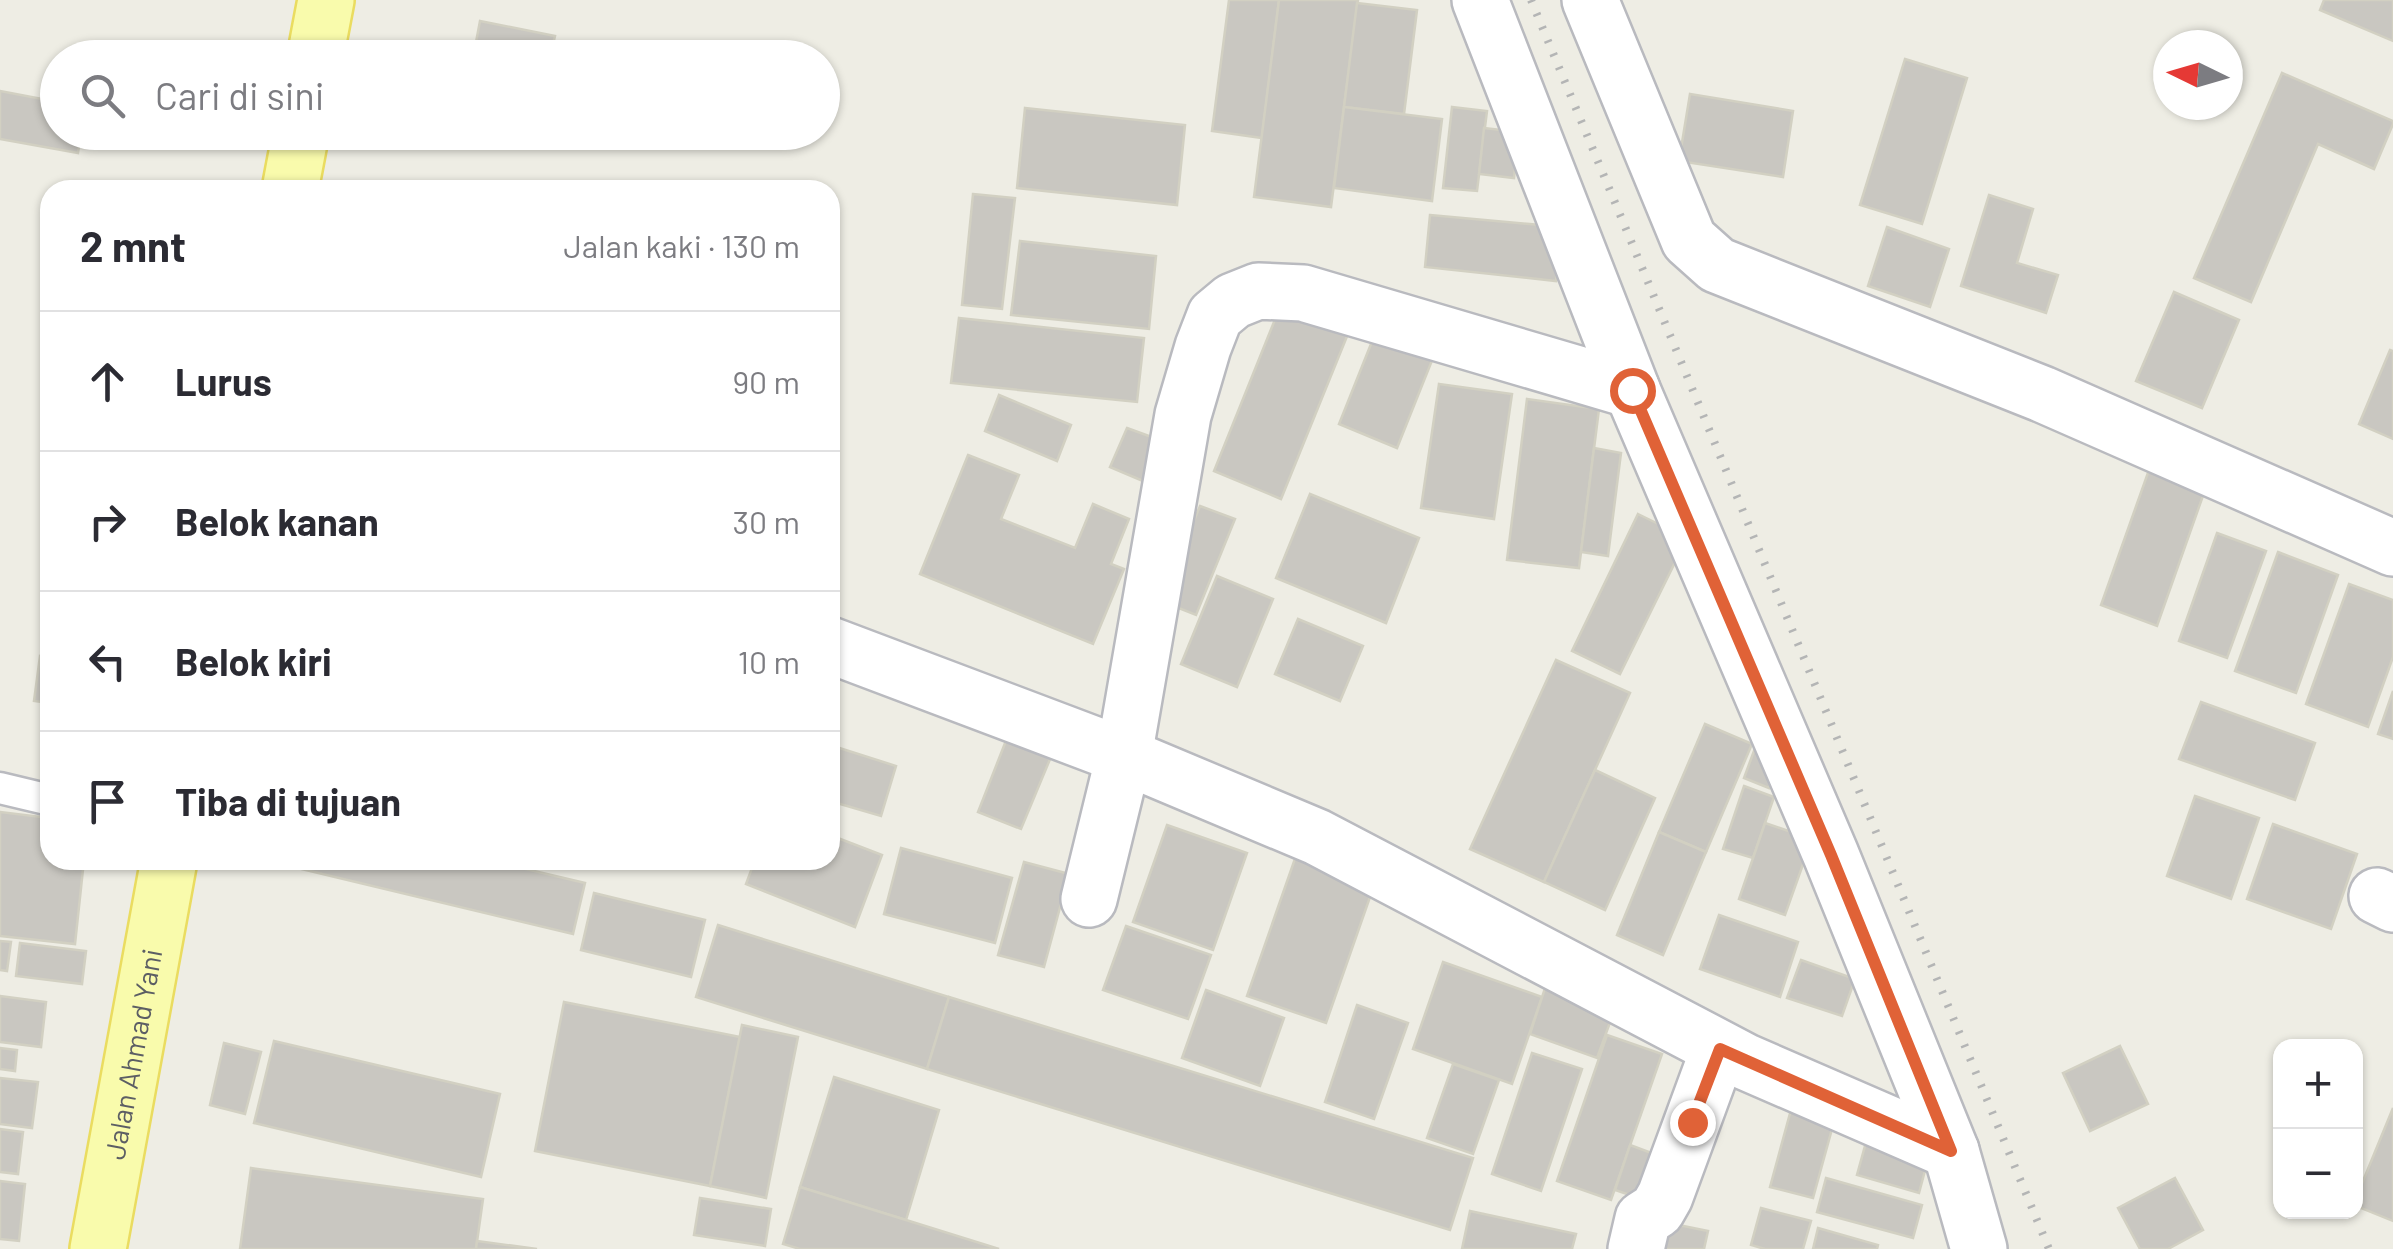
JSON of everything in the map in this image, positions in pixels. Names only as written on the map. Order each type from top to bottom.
[{"type":"main road","points":[[318,40],[326,0]]},
{"type":"main road","points":[[292,180],[298,150]]},
{"type":"main road","name":"Jalan Ahmad Yani","points":[[98,1249],[167,870]]},
{"type":"street","points":[[1480,0],[1632,390],[1831,855],[1951,1151],[1980,1249]]},
{"type":"street","points":[[1590,0],[1688,240],[1717,264],[2042,394],[2393,548]]},
{"type":"street","points":[[1089,900],[1124,756],[1183,416],[1215,316],[1232,302],[1258,291],[1303,292],[1632,390]]},
{"type":"street","points":[[840,649],[1124,756],[1318,837],[1720,1049],[1951,1151]]},
{"type":"street","points":[[1636,1249],[1643,1219],[1657,1210],[1666,1196],[1720,1049]]},
{"type":"lane","points":[[0,788],[40,798]]},
{"type":"building","points":[[1229,0],[1279,0],[1262,138],[1212,131]]},
{"type":"building","points":[[1279,0],[1358,0],[1331,207],[1254,197]]},
{"type":"building","points":[[2324,0],[2393,0],[2393,41],[2320,10]]},
{"type":"building","points":[[1357,3],[1417,10],[1404,114],[1344,107]]},
{"type":"building","points":[[480,21],[555,36],[554,40],[476,40]]},
{"type":"building","points":[[1905,59],[1967,78],[1922,224],[1860,205]]},
{"type":"building","points":[[2282,73],[2393,124],[2374,169],[2318,144],[2251,302],[2194,278]]},
{"type":"building","points":[[0,91],[40,99],[40,146],[0,139]]},
{"type":"building","points":[[1690,94],[1793,111],[1783,177],[1679,161]]},
{"type":"building","points":[[1344,107],[1442,119],[1432,201],[1334,188]]},
{"type":"building","points":[[1452,107],[1487,111],[1477,191],[1443,188]]},
{"type":"building","points":[[1025,108],[1185,125],[1177,205],[1017,188]]},
{"type":"building","points":[[1484,128],[1519,132],[1514,178],[1479,174]]},
{"type":"building","points":[[973,194],[1015,198],[1002,309],[962,305]]},
{"type":"building","points":[[1989,195],[2033,209],[2017,263],[2058,275],[2046,313],[1961,286]]},
{"type":"building","points":[[1430,215],[1562,227],[1556,281],[1425,267]]},
{"type":"building","points":[[1887,227],[1949,249],[1930,307],[1868,286]]},
{"type":"building","points":[[1020,241],[1156,256],[1149,329],[1011,315]]},
{"type":"building","points":[[2174,292],[2239,320],[2202,408],[2136,381]]},
{"type":"building","points":[[1284,297],[1352,324],[1281,499],[1214,471]]},
{"type":"building","points":[[959,318],[1144,338],[1137,402],[951,383]]},
{"type":"building","points":[[1377,329],[1435,353],[1397,448],[1339,424]]},
{"type":"building","points":[[2390,350],[2393,351],[2393,439],[2359,424]]},
{"type":"building","points":[[1439,384],[1512,394],[1494,519],[1421,508]]},
{"type":"building","points":[[999,395],[1071,425],[1057,461],[985,431]]},
{"type":"building","points":[[1527,399],[1599,409],[1579,568],[1507,560]]},
{"type":"building","points":[[1127,428],[1160,440],[1143,481],[1110,467]]},
{"type":"building","points":[[1594,448],[1621,453],[1608,556],[1581,552]]},
{"type":"building","points":[[2155,453],[2211,473],[2157,626],[2101,605]]},
{"type":"building","points":[[968,455],[1019,475],[1001,519],[1075,548],[1093,504],[1129,519],[1111,564],[1124,569],[1093,644],[920,574]]},
{"type":"building","points":[[1310,494],[1419,538],[1386,623],[1276,578]]},
{"type":"building","points":[[1200,506],[1235,519],[1196,615],[1161,601]]},
{"type":"building","points":[[1638,514],[1687,538],[1620,674],[1572,651]]},
{"type":"building","points":[[2217,533],[2266,551],[2227,658],[2179,641]]},
{"type":"building","points":[[2278,552],[2338,575],[2296,693],[2235,671]]},
{"type":"building","points":[[1217,576],[1273,599],[1237,687],[1181,664]]},
{"type":"building","points":[[2349,584],[2393,600],[2393,657],[2368,727],[2306,704]]},
{"type":"building","points":[[1298,619],[1363,646],[1340,701],[1275,674]]},
{"type":"building","points":[[40,656],[40,702],[34,701]]},
{"type":"building","points":[[1556,660],[1630,693],[1544,882],[1470,849]]},
{"type":"building","points":[[2393,691],[2393,739],[2378,734]]},
{"type":"building","points":[[2201,702],[2315,743],[2295,800],[2179,759]]},
{"type":"building","points":[[1705,724],[1752,744],[1706,852],[1659,832]]},
{"type":"building","points":[[1009,733],[1053,752],[1021,829],[978,812]]},
{"type":"building","points":[[1758,740],[1783,749],[1769,788],[1744,778]]},
{"type":"building","points":[[840,748],[896,766],[881,816],[840,804]]},
{"type":"building","points":[[1595,770],[1655,798],[1605,910],[1544,882]]},
{"type":"building","points":[[1744,786],[1774,797],[1753,858],[1723,849]]},
{"type":"building","points":[[2195,796],[2259,818],[2231,899],[2167,876]]},
{"type":"building","points":[[0,812],[40,817],[40,870],[83,870],[75,944],[0,936]]},
{"type":"building","points":[[1765,823],[1812,839],[1785,915],[1739,899]]},
{"type":"building","points":[[2273,824],[2357,854],[2331,929],[2247,899]]},
{"type":"building","points":[[1167,825],[1247,853],[1213,950],[1133,922]]},
{"type":"building","points":[[1659,832],[1706,852],[1663,955],[1617,935]]},
{"type":"building","points":[[840,839],[882,855],[855,927],[746,884],[751,870],[840,870]]},
{"type":"building","points":[[901,848],[1012,878],[995,943],[884,914]]},
{"type":"building","points":[[1298,850],[1377,877],[1326,1023],[1247,996]]},
{"type":"building","points":[[1024,862],[1069,874],[1044,967],[998,955]]},
{"type":"building","points":[[306,870],[530,870],[585,883],[573,934]]},
{"type":"building","points":[[594,893],[705,920],[691,977],[581,950]]},
{"type":"building","points":[[1719,915],[1798,942],[1780,997],[1700,969]]},
{"type":"building","points":[[718,925],[949,997],[927,1069],[696,997]]},
{"type":"building","points":[[1126,926],[1211,955],[1188,1019],[1103,990]]},
{"type":"building","points":[[0,941],[11,942],[7,971],[0,970]]},
{"type":"building","points":[[20,943],[86,951],[82,984],[16,976]]},
{"type":"building","points":[[1801,960],[1855,979],[1842,1016],[1787,998]]},
{"type":"building","points":[[1443,962],[1542,997],[1512,1084],[1413,1049]]},
{"type":"building","points":[[1547,982],[1616,1006],[1597,1058],[1530,1034]]},
{"type":"building","points":[[1206,990],[1284,1018],[1260,1086],[1182,1058]]},
{"type":"building","points":[[0,996],[46,1002],[41,1047],[0,1042]]},
{"type":"building","points":[[949,997],[1473,1158],[1450,1230],[927,1069]]},
{"type":"building","points":[[564,1002],[740,1037],[710,1186],[535,1151]]},
{"type":"building","points":[[1357,1005],[1408,1023],[1374,1119],[1325,1102]]},
{"type":"building","points":[[742,1025],[798,1037],[766,1198],[710,1186]]},
{"type":"building","points":[[1607,1035],[1662,1054],[1611,1200],[1557,1181]]},
{"type":"building","points":[[274,1041],[500,1094],[481,1177],[254,1123]]},
{"type":"building","points":[[224,1043],[261,1052],[245,1114],[210,1105]]},
{"type":"building","points":[[2120,1046],[2148,1104],[2090,1131],[2063,1073]]},
{"type":"building","points":[[0,1048],[17,1050],[15,1071],[0,1069]]},
{"type":"building","points":[[1532,1053],[1582,1069],[1541,1191],[1492,1174]]},
{"type":"building","points":[[1453,1064],[1499,1080],[1473,1154],[1427,1138]]},
{"type":"building","points":[[834,1077],[939,1110],[906,1220],[800,1187]]},
{"type":"building","points":[[0,1078],[38,1082],[32,1128],[0,1124]]},
{"type":"building","points":[[1792,1106],[1835,1118],[1813,1198],[1770,1187]]},
{"type":"building","points":[[2393,1108],[2393,1221],[2363,1209],[2363,1181]]},
{"type":"building","points":[[0,1129],[23,1132],[18,1174],[0,1172]]},
{"type":"building","points":[[1868,1135],[1930,1152],[1919,1193],[1857,1175]]},
{"type":"building","points":[[1630,1145],[1673,1161],[1659,1205],[1615,1190]]},
{"type":"building","points":[[251,1168],[483,1199],[476,1249],[240,1249]]},
{"type":"building","points":[[1826,1178],[1922,1205],[1913,1238],[1817,1212]]},
{"type":"building","points":[[2175,1178],[2203,1230],[2168,1249],[2140,1249],[2118,1208]]},
{"type":"building","points":[[0,1181],[25,1184],[19,1241],[0,1239]]},
{"type":"building","points":[[800,1187],[999,1249],[800,1249],[783,1244]]},
{"type":"building","points":[[700,1198],[771,1209],[765,1246],[694,1235]]},
{"type":"building","points":[[1761,1208],[1811,1221],[1803,1249],[1751,1245]]},
{"type":"building","points":[[1470,1211],[1576,1234],[1572,1249],[1462,1249]]},
{"type":"building","points":[[1649,1219],[1708,1231],[1704,1249],[1643,1249]]},
{"type":"building","points":[[1818,1228],[1878,1245],[1877,1249],[1813,1249]]},
{"type":"building","points":[[477,1241],[537,1249],[476,1249]]},
{"type":"railway","points":[[1531,0],[2049,1249]]},
{"type":"route","points":[[1632,390],[1831,855],[1951,1151],[1720,1049],[1692,1122]]}]
